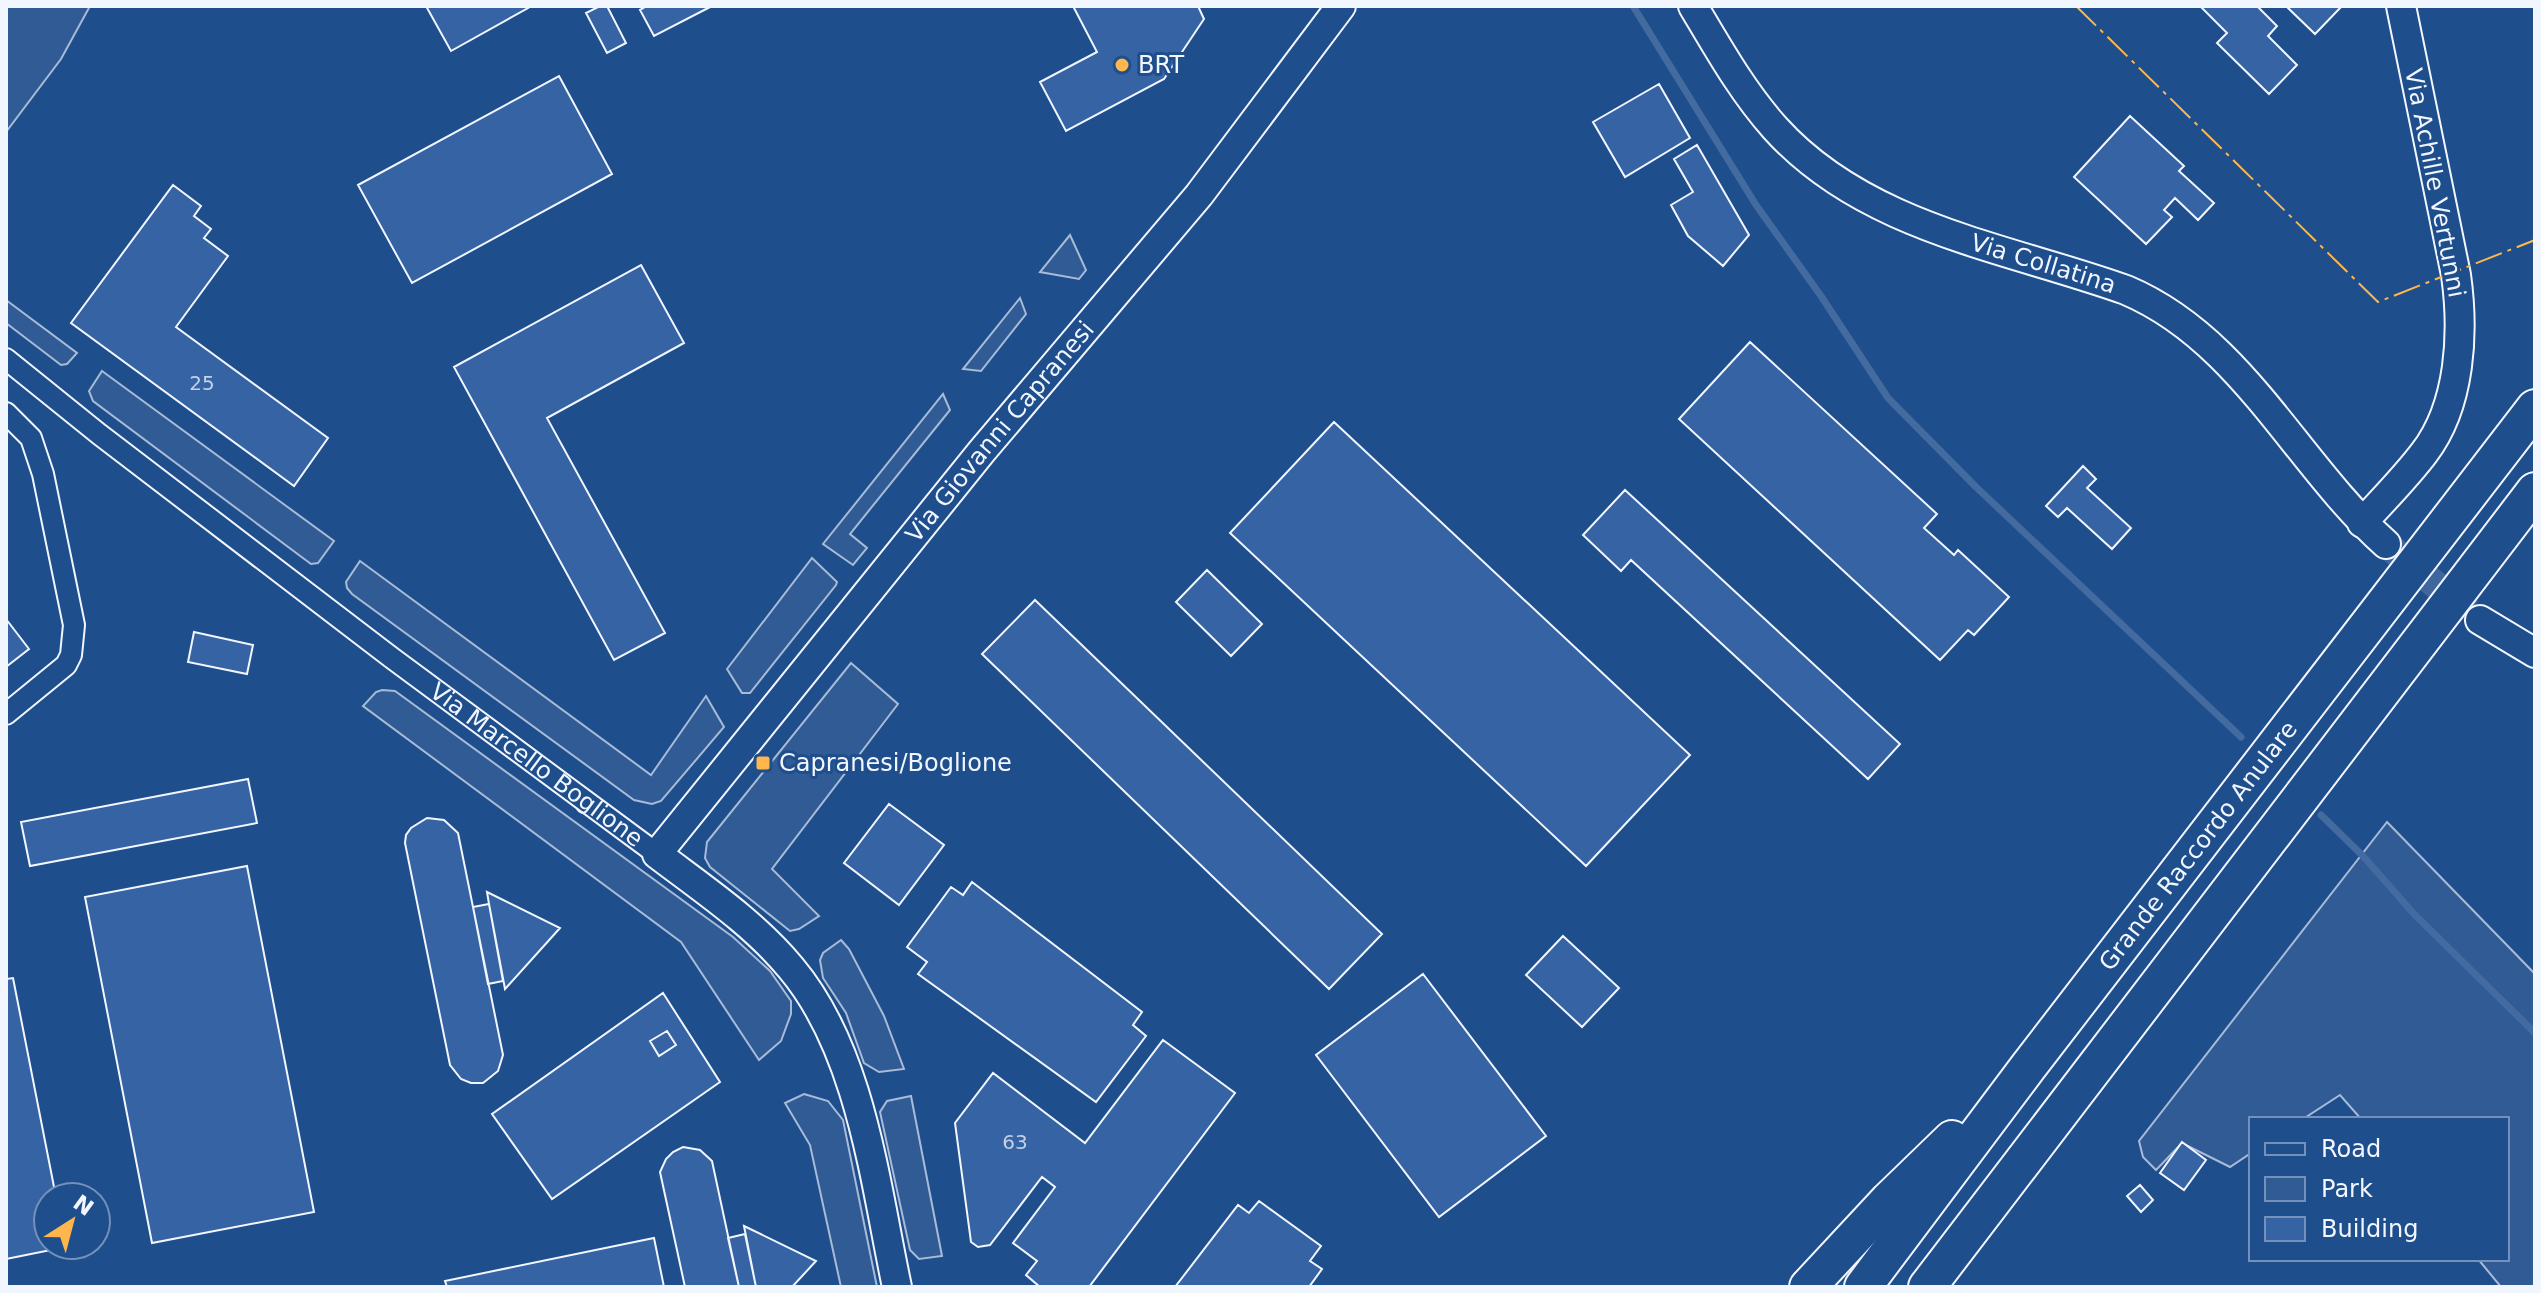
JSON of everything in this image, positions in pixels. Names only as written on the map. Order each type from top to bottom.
[{"type":"highway","name":"Grande Raccordo Anulare","points":[[1863,1287],[2028,1067],[2535,408]]},
{"type":"highway","name":"Grande Raccordo Anulare","points":[[1927,1287],[2535,491]]},
{"type":"highway","points":[[1808,1287],[1889,1200],[2028,1067]]},
{"type":"street","name":"Via Giovanni Capranesi","points":[[657,854],[982,451],[1199,195],[1341,6]]},
{"type":"street","name":"Via Collatina","points":[[1693,6],[1747,92],[1777,130],[1800,152],[1855,192],[1923,224],[2099,280],[2165,308],[2205,341],[2266,406],[2362,523],[2386,544]]},
{"type":"street","name":"Via Achille Vertunni","points":[[2362,523],[2433,440],[2447,409],[2457,361],[2459,319],[2456,275],[2401,6]]},
{"type":"street","name":"Via Marcello Boglione","points":[[6,359],[392,658],[657,854],[768,943],[800,979],[823,1015],[853,1088],[897,1287]]},
{"type":"street","points":[[6,413],[31,438],[41,466],[74,625],[71,655],[66,665],[6,714]]},
{"type":"street","points":[[2480,620],[2535,653]]},
{"type":"green space","points":[[6,6],[90,6],[61,59],[6,132]]},
{"type":"green space","points":[[1070,235],[1086,270],[1079,279],[1040,272]]},
{"type":"green space","points":[[1020,298],[1026,314],[981,371],[963,369]]},
{"type":"green space","points":[[6,300],[77,353],[67,364],[61,365],[6,323]]},
{"type":"green space","points":[[102,371],[334,541],[318,563],[311,564],[93,401],[89,391]]},
{"type":"green space","points":[[943,394],[950,410],[850,534],[867,548],[853,565],[823,544]]},
{"type":"green space","points":[[812,558],[837,582],[836,585],[750,693],[742,693],[727,669]]},
{"type":"green space","points":[[360,561],[651,775],[706,696],[724,727],[661,801],[652,804],[634,800],[352,594],[346,582]]},
{"type":"green space","points":[[851,663],[898,704],[772,869],[819,916],[790,931],[710,867],[705,858],[707,842]]},
{"type":"green space","points":[[382,690],[395,691],[733,937],[770,971],[791,1001],[791,1014],[781,1041],[759,1060],[681,942],[363,706]]},
{"type":"green space","points":[[2387,822],[2535,974],[2535,1287],[2501,1287],[2480,1261],[2509,1261],[2509,1117],[2359,1117],[2340,1095],[2306,1117],[2249,1117],[2249,1154],[2230,1167],[2182,1143],[2156,1170],[2143,1157],[2139,1141]]},
{"type":"green space","points":[[841,940],[849,949],[884,1016],[904,1069],[879,1072],[864,1063],[846,1013],[823,978],[820,960],[823,953]]},
{"type":"green space","points":[[804,1094],[828,1101],[843,1120],[877,1287],[841,1287],[810,1145],[785,1103]]},
{"type":"green space","points":[[911,1096],[942,1256],[919,1259],[910,1250],[880,1112],[887,1101]]},
{"type":"building","points":[[426,6],[526,6],[528,8],[451,51]]},
{"type":"building","points":[[607,6],[626,43],[607,53],[586,13]]},
{"type":"building","points":[[647,6],[712,6],[654,36],[640,10]]},
{"type":"building","name":"BRT","points":[[1073,6],[1198,6],[1204,19],[1164,79],[1066,131],[1040,82],[1097,52]]},
{"type":"building","points":[[2200,6],[2257,6],[2277,26],[2268,36],[2297,65],[2269,94],[2217,43],[2227,33]]},
{"type":"building","points":[[2286,6],[2342,6],[2315,34]]},
{"type":"building","points":[[559,76],[612,174],[412,283],[358,185]]},
{"type":"building","points":[[1659,84],[1690,138],[1625,177],[1593,122]]},
{"type":"building","points":[[2130,116],[2184,166],[2179,171],[2214,203],[2198,220],[2175,198],[2164,210],[2172,217],[2146,244],[2074,177]]},
{"type":"building","points":[[1697,145],[1749,235],[1723,266],[1688,236],[1671,205],[1693,192],[1674,159]]},
{"type":"building","points":[[173,185],[201,206],[194,216],[211,229],[204,238],[228,256],[176,327],[328,438],[294,486],[71,323]]},
{"type":"building","points":[[641,265],[684,343],[547,418],[665,633],[614,660],[454,367]]},
{"type":"building","points":[[1750,342],[1937,514],[1924,528],[1954,555],[1958,550],[2009,597],[1974,635],[1968,630],[1940,660],[1679,419]]},
{"type":"building","points":[[1334,422],[1690,755],[1586,866],[1230,533]]},
{"type":"building","points":[[2083,466],[2096,479],[2087,488],[2131,528],[2112,549],[2067,508],[2058,517],[2046,506]]},
{"type":"building","points":[[1625,490],[1900,744],[1868,779],[1631,560],[1621,571],[1583,535]]},
{"type":"building","points":[[1207,570],[1262,624],[1231,656],[1176,602]]},
{"type":"building","points":[[1035,600],[1382,934],[1329,989],[982,654]]},
{"type":"building","points":[[6,619],[29,649],[6,667]]},
{"type":"building","points":[[194,632],[253,645],[247,674],[188,662]]},
{"type":"building","points":[[248,779],[257,823],[30,866],[21,822]]},
{"type":"building","points":[[889,804],[944,845],[899,905],[844,863]]},
{"type":"building","points":[[427,818],[444,820],[458,833],[503,1055],[498,1071],[483,1083],[461,1079],[450,1065],[405,843],[411,828]]},
{"type":"building","points":[[247,866],[314,1212],[152,1243],[85,897]]},
{"type":"building","points":[[972,882],[1142,1012],[1133,1025],[1146,1036],[1096,1102],[918,974],[927,962],[907,947],[951,887],[963,895]]},
{"type":"building","points":[[487,892],[560,928],[505,989],[489,904]]},
{"type":"building","points":[[489,904],[503,981],[488,984],[473,907]]},
{"type":"building","points":[[1563,936],[1619,988],[1582,1027],[1526,975]]},
{"type":"building","points":[[1423,974],[1546,1136],[1439,1217],[1316,1055]]},
{"type":"building","points":[[13,978],[53,1181],[32,1181],[32,1254],[6,1259],[6,979]]},
{"type":"building","points":[[663,993],[720,1082],[552,1199],[492,1114]]},
{"type":"building","points":[[667,1031],[676,1045],[659,1056],[650,1041]]},
{"type":"building","points":[[1163,1040],[1235,1093],[1089,1287],[1040,1287],[1026,1275],[1037,1261],[1013,1243],[1055,1187],[1042,1177],[990,1245],[978,1247],[971,1242],[955,1123],[993,1073],[1085,1143]]},
{"type":"building","points":[[2182,1142],[2206,1160],[2184,1190],[2160,1173]]},
{"type":"building","points":[[683,1147],[700,1150],[712,1161],[739,1287],[685,1287],[660,1172],[666,1159]]},
{"type":"building","points":[[2140,1185],[2153,1200],[2141,1212],[2127,1196]]},
{"type":"building","points":[[1259,1201],[1321,1246],[1310,1261],[1322,1269],[1309,1287],[1175,1287],[1238,1205],[1249,1213]]},
{"type":"building","points":[[744,1226],[816,1261],[792,1287],[756,1287]]},
{"type":"building","points":[[745,1234],[756,1287],[739,1287],[728,1238]]},
{"type":"building","points":[[654,1238],[664,1287],[447,1287],[445,1281]]},
{"type":"waterway","points":[[1633,6],[1756,205],[1888,398],[1976,487],[2241,737]]},
{"type":"waterway","points":[[2321,815],[2363,856],[2414,914],[2535,1033]]},
{"type":"tunnel","points":[[2386,544],[2469,612]]},
{"type":"power","points":[[2076,6],[2378,302],[2535,240]]},
{"type":"place","name":"BRT","points":[[1122,65]]},
{"type":"place","name":"Capranesi/Boglione","points":[[763,763]]}]
